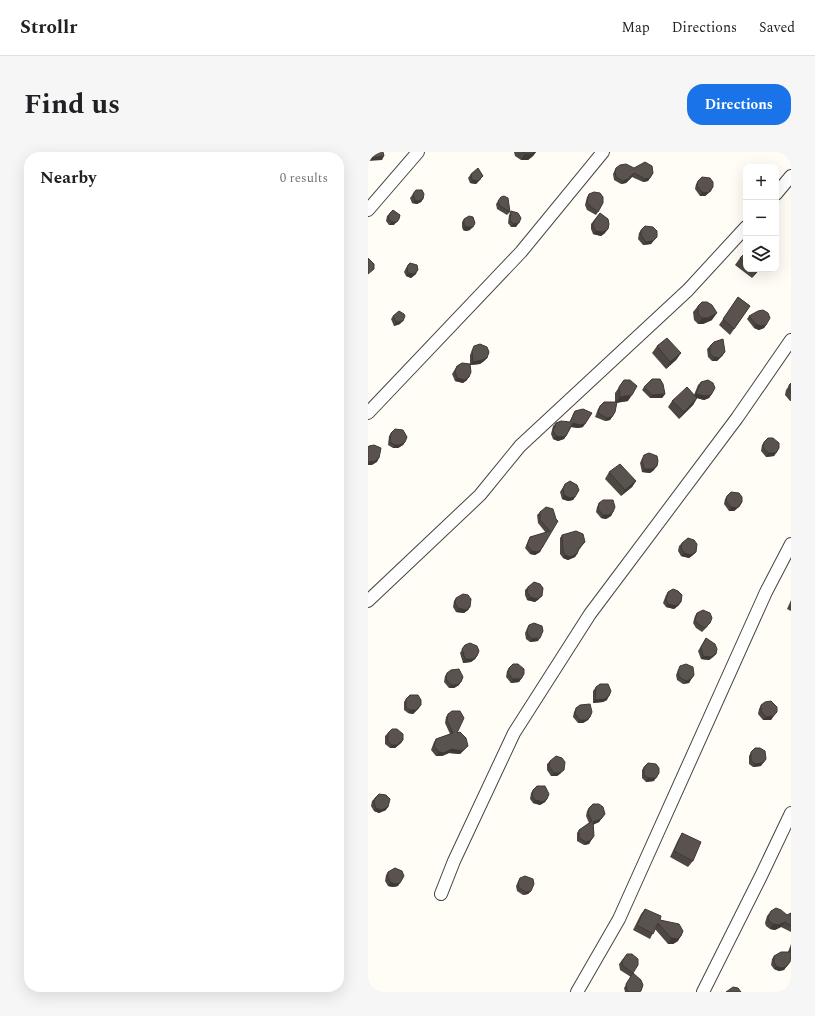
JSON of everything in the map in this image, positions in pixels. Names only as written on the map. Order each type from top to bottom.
[{"type":"street","points":[[368,210],[418,152]]},
{"type":"street","points":[[368,413],[521,252],[603,152]]},
{"type":"street","points":[[779,190],[791,176]]},
{"type":"street","points":[[368,601],[480,495],[520,446],[688,290],[743,230]]},
{"type":"street","points":[[441,894],[454,861],[514,733],[590,614],[737,418],[791,340]]},
{"type":"street","points":[[577,992],[619,919],[766,592],[791,544]]},
{"type":"street","points":[[703,992],[762,876],[791,813]]},
{"type":"building","points":[[368,152],[383,152],[384,156],[368,158]]},
{"type":"building","points":[[523,152],[535,152],[532,154],[525,154]]},
{"type":"building","points":[[645,162],[652,166],[653,173],[650,178],[645,179],[634,173],[628,179],[623,181],[616,177],[616,168],[620,165],[626,164],[634,168]]},
{"type":"building","points":[[478,168],[483,176],[478,181],[472,180],[471,174]]},
{"type":"building","points":[[702,177],[710,178],[713,182],[713,187],[708,193],[702,192],[697,186],[698,181]]},
{"type":"building","points":[[416,190],[422,190],[424,194],[423,199],[419,201],[415,200],[413,194]]},
{"type":"building","points":[[594,192],[600,193],[603,197],[603,203],[598,212],[587,202],[589,194]]},
{"type":"building","points":[[504,196],[508,198],[510,212],[500,206],[498,201]]},
{"type":"building","points":[[393,210],[400,215],[397,222],[392,222],[388,218]]},
{"type":"building","points":[[511,211],[518,213],[521,218],[519,223],[513,224],[510,220]]},
{"type":"building","points":[[600,213],[608,219],[609,224],[608,229],[603,232],[596,231],[593,226],[594,221]]},
{"type":"building","points":[[469,216],[473,217],[475,223],[473,227],[465,226],[464,224],[464,219]]},
{"type":"building","points":[[645,226],[653,227],[657,231],[657,237],[653,241],[646,242],[641,235],[641,230]]},
{"type":"building","points":[[368,258],[374,264],[374,269],[368,274]]},
{"type":"building","points":[[410,263],[417,265],[418,270],[414,274],[408,273],[407,268]]},
{"type":"building","points":[[738,297],[750,306],[734,329],[723,319]]},
{"type":"building","points":[[702,302],[707,302],[712,305],[717,313],[708,318],[702,318],[698,314],[698,306]]},
{"type":"building","points":[[763,310],[768,313],[770,318],[766,325],[761,326],[756,324],[749,316]]},
{"type":"building","points":[[399,311],[405,316],[403,321],[396,322],[393,316]]},
{"type":"building","points":[[667,338],[681,353],[670,362],[657,346]]},
{"type":"building","points":[[723,339],[725,352],[719,358],[714,357],[710,354],[710,346],[714,342]]},
{"type":"building","points":[[480,344],[487,347],[489,352],[487,358],[473,362],[472,351],[474,346]]},
{"type":"building","points":[[462,363],[470,364],[471,372],[469,377],[465,380],[457,378],[455,371],[457,366]]},
{"type":"building","points":[[652,379],[660,379],[663,384],[665,394],[652,395],[644,387]]},
{"type":"building","points":[[624,380],[630,380],[637,386],[632,395],[620,397],[619,387]]},
{"type":"building","points":[[708,380],[713,383],[715,388],[711,395],[706,396],[696,394],[701,382]]},
{"type":"building","points":[[791,383],[791,393],[789,390],[789,385]]},
{"type":"building","points":[[687,387],[697,398],[684,412],[672,401]]},
{"type":"building","points":[[604,402],[617,402],[615,412],[612,417],[607,418],[598,413],[600,406]]},
{"type":"building","points":[[583,409],[592,413],[585,424],[580,425],[573,423],[566,436],[556,436],[553,431],[556,423],[561,421],[570,422],[575,411]]},
{"type":"building","points":[[395,429],[403,430],[407,437],[405,442],[400,445],[395,445],[390,442],[391,433]]},
{"type":"building","points":[[768,438],[773,438],[779,443],[779,448],[776,453],[768,453],[763,447],[764,442]]},
{"type":"building","points":[[374,445],[381,448],[379,458],[375,461],[368,462],[368,447]]},
{"type":"building","points":[[649,453],[657,456],[657,466],[652,469],[644,469],[642,460],[644,455]]},
{"type":"building","points":[[620,464],[636,481],[625,490],[609,472]]},
{"type":"building","points":[[570,481],[577,485],[579,490],[575,497],[570,498],[564,495],[563,489],[565,484]]},
{"type":"building","points":[[731,492],[739,493],[742,497],[742,502],[737,508],[731,507],[726,501],[727,496]]},
{"type":"building","points":[[603,500],[613,500],[615,507],[613,512],[609,515],[603,515],[598,509],[599,503]]},
{"type":"building","points":[[546,507],[553,509],[558,521],[542,548],[538,552],[532,551],[527,545],[530,537],[550,531],[540,520],[540,512]]},
{"type":"building","points":[[576,531],[583,534],[585,542],[579,548],[577,554],[570,557],[565,555],[563,550],[562,535]]},
{"type":"building","points":[[688,538],[694,540],[697,544],[696,552],[691,555],[684,553],[681,548],[682,543]]},
{"type":"building","points":[[534,582],[540,584],[543,588],[542,596],[537,599],[530,597],[527,592],[528,587]]},
{"type":"building","points":[[673,589],[682,595],[681,602],[676,606],[668,604],[666,600],[668,592]]},
{"type":"building","points":[[463,594],[468,595],[471,599],[470,607],[466,610],[458,608],[455,603],[456,598]]},
{"type":"building","points":[[703,610],[710,613],[712,618],[710,623],[705,628],[698,624],[695,620],[697,613]]},
{"type":"building","points":[[534,623],[542,626],[543,631],[540,638],[532,639],[528,635],[527,630],[529,625]]},
{"type":"building","points":[[706,638],[715,644],[717,649],[716,654],[711,657],[703,656],[701,647]]},
{"type":"building","points":[[470,643],[477,646],[479,651],[477,656],[473,659],[465,659],[462,649],[465,645]]},
{"type":"building","points":[[513,664],[518,664],[524,669],[524,674],[521,679],[513,679],[508,673],[509,668]]},
{"type":"building","points":[[686,664],[693,667],[694,675],[691,679],[686,681],[679,677],[678,671],[680,666]]},
{"type":"building","points":[[459,669],[463,677],[461,682],[457,685],[451,685],[446,679],[447,673],[451,670]]},
{"type":"building","points":[[600,684],[608,684],[611,691],[609,696],[605,699],[595,700],[596,687]]},
{"type":"building","points":[[410,695],[418,695],[421,700],[421,705],[416,710],[410,710],[406,707],[406,699]]},
{"type":"building","points":[[771,701],[777,707],[777,712],[773,716],[766,717],[761,711],[761,705],[765,702]]},
{"type":"building","points":[[590,704],[592,712],[590,717],[586,720],[580,720],[575,714],[576,708],[580,705]]},
{"type":"building","points":[[452,711],[460,711],[464,718],[457,733],[460,732],[466,738],[468,746],[462,751],[451,749],[444,753],[439,752],[434,746],[436,739],[453,733],[447,720],[448,714]]},
{"type":"building","points":[[392,729],[397,729],[403,734],[403,740],[397,745],[392,745],[388,741],[388,733]]},
{"type":"building","points":[[755,748],[760,748],[765,751],[766,759],[763,763],[755,764],[751,760],[751,752]]},
{"type":"building","points":[[556,756],[562,758],[565,762],[564,770],[559,773],[554,773],[549,766],[550,761]]},
{"type":"building","points":[[648,763],[656,764],[659,768],[659,773],[656,778],[648,778],[644,775],[644,767]]},
{"type":"building","points":[[537,786],[545,786],[549,794],[547,799],[543,802],[535,800],[532,795],[533,790]]},
{"type":"building","points":[[379,794],[386,795],[390,799],[388,807],[381,810],[376,808],[374,803],[375,798]]},
{"type":"building","points":[[593,804],[599,804],[603,807],[605,814],[601,819],[593,822],[594,836],[591,840],[586,842],[579,838],[579,830],[592,821],[588,813],[589,808]]},
{"type":"building","points":[[682,833],[701,842],[693,861],[674,851]]},
{"type":"building","points":[[395,868],[402,871],[404,876],[400,883],[395,884],[390,882],[388,872]]},
{"type":"building","points":[[525,876],[533,879],[534,884],[531,891],[526,892],[519,888],[518,883],[520,878]]},
{"type":"building","points":[[776,908],[787,915],[791,913],[791,926],[785,922],[779,925],[773,924],[769,921],[768,918],[771,911]]},
{"type":"building","points":[[645,909],[661,916],[660,920],[679,924],[683,931],[681,936],[677,939],[671,938],[658,923],[653,934],[637,925]]},
{"type":"building","points":[[791,948],[790,962],[786,967],[781,968],[776,966],[774,956],[781,952],[790,952]]},
{"type":"building","points":[[627,954],[632,954],[638,959],[638,965],[633,973],[623,966],[622,961]]},
{"type":"building","points":[[633,973],[641,980],[643,985],[641,991],[639,992],[629,992],[627,990],[626,984]]},
{"type":"building","points":[[733,987],[738,988],[741,992],[726,992]]}]
